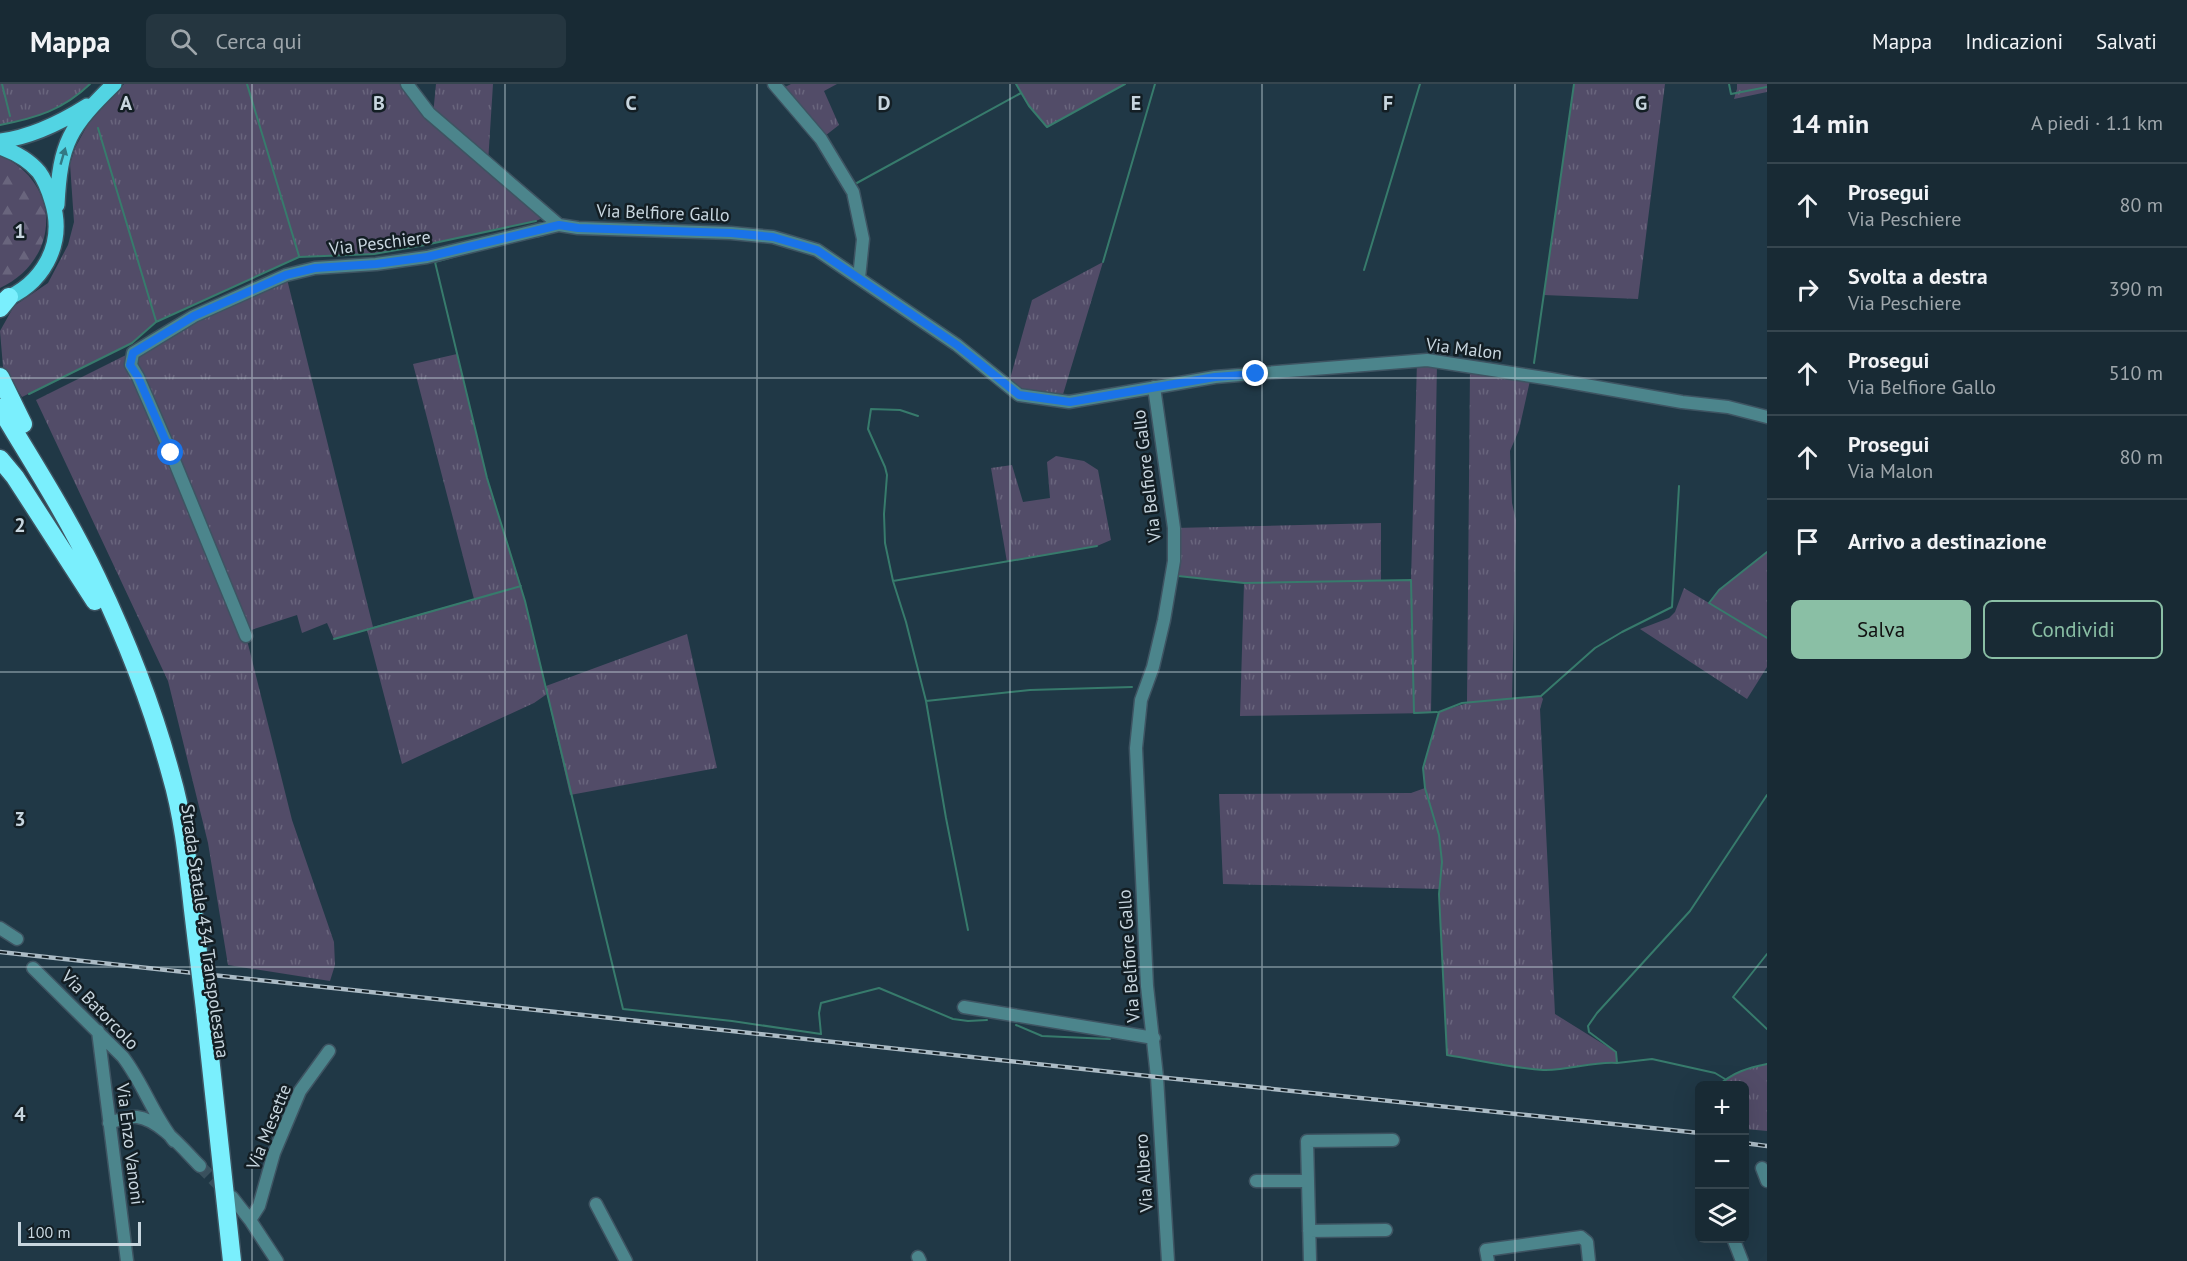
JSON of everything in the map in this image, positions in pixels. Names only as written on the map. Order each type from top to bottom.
[{"type":"highway","points":[[0,377],[32,444],[83,534],[105,580],[128,634],[129,650]]},
{"type":"highway","points":[[0,408],[46,483],[97,577],[129,650]]},
{"type":"highway","name":"Strada Statale 434 Transpolesana","points":[[0,428],[52,513],[95,601],[134,694],[161,779],[189,910]]},
{"type":"highway","points":[[0,459],[15,477],[95,601]]},
{"type":"highway","name":"Strada Statale 434 Transpolesana","points":[[129,650],[172,777],[184,840],[222,1261]]},
{"type":"highway","name":"Strada Statale 434 Transpolesana","points":[[200,1010],[230,1230],[232,1261]]},
{"type":"main road","points":[[3,302],[36,278],[46,266],[55,242],[62,154],[73,130],[97,100],[114,84]]},
{"type":"main road","points":[[0,141],[40,131],[62,122],[97,100]]},
{"type":"main road","points":[[0,147],[17,155],[40,173],[56,214]]},
{"type":"street","points":[[407,84],[429,113],[484,158],[508,182],[559,225]]},
{"type":"street","points":[[774,84],[821,139],[853,192],[863,239],[859,278]]},
{"type":"street","name":"Via Peschiere","points":[[246,636],[166,442],[138,377],[130,365],[133,353],[194,316],[286,275],[315,268],[376,264],[427,257],[559,225],[578,228]]},
{"type":"street","name":"Via Belfiore Gallo","points":[[578,228],[731,233],[773,237],[817,250],[957,345],[1019,395],[1070,402],[1154,387],[1174,528],[1172,575],[1153,667],[1141,700],[1136,748],[1147,986],[1157,1083]]},
{"type":"street","name":"Via Malon","points":[[1154,387],[1219,376],[1427,360],[1682,402],[1728,407],[1767,417]]},
{"type":"street","points":[[0,928],[17,939]]},
{"type":"street","name":"Via Batorcolo","points":[[33,968],[98,1031],[128,1064],[158,1120],[174,1141]]},
{"type":"street","name":"Via Belfiore Gallo","points":[[964,1007],[1154,1038]]},
{"type":"street","name":"Via Enzo Vanoni","points":[[98,1031],[127,1261]]},
{"type":"street","name":"Via Mesette","points":[[250,1220],[259,1206],[274,1153],[300,1091],[329,1051]]},
{"type":"street","name":"Via Albero","points":[[1157,1083],[1168,1261]]},
{"type":"street","name":"Via Batorcolo","points":[[109,1123],[140,1117],[154,1124],[200,1166]]},
{"type":"street","points":[[1310,1261],[1307,1141],[1393,1140]]},
{"type":"street","points":[[1762,1168],[1767,1181]]},
{"type":"street","points":[[1256,1181],[1308,1181]]},
{"type":"street","points":[[232,1197],[277,1261]]},
{"type":"street","points":[[596,1204],[626,1261]]},
{"type":"street","points":[[1309,1231],[1386,1230]]},
{"type":"street","points":[[1488,1261],[1486,1250],[1581,1237],[1587,1242],[1589,1261]]},
{"type":"street","points":[[1735,1243],[1742,1261]]},
{"type":"green space","points":[[0,84],[90,84],[59,107],[0,125]]},
{"type":"green space","points":[[124,84],[407,84],[433,115],[436,84],[493,84],[488,163],[547,216],[536,221],[374,254],[299,257],[156,322],[132,343],[22,397],[3,367],[0,331],[14,306],[48,283],[68,245],[74,222],[70,164],[75,148],[89,122]]},
{"type":"green space","points":[[791,84],[837,84],[824,91],[839,125],[821,139],[779,90]]},
{"type":"green space","points":[[1016,84],[1126,84],[1047,127],[1029,106]]},
{"type":"green space","points":[[1574,84],[1665,84],[1638,299],[1544,295]]},
{"type":"green space","points":[[1737,84],[1767,84],[1767,92],[1734,99]]},
{"type":"green space","points":[[0,155],[21,168],[35,184],[44,202],[46,222],[43,241],[34,259],[20,275],[0,288]]},
{"type":"green space","points":[[1103,262],[1061,401],[1008,386],[1032,300]]},
{"type":"green space","points":[[286,275],[373,627],[474,599],[413,364],[457,354],[487,478],[521,586],[546,686],[687,634],[717,768],[570,795],[547,694],[534,703],[402,764],[367,630],[334,639],[327,623],[302,633],[297,615],[245,632],[292,820],[334,942],[335,965],[330,981],[228,965],[208,843],[168,681],[36,400]]},
{"type":"green space","points":[[1417,361],[1437,362],[1431,713],[1240,716],[1244,583],[1172,575],[1174,528],[1381,523],[1381,580],[1411,580]]},
{"type":"green space","points":[[1470,367],[1531,376],[1519,430],[1510,451],[1512,503],[1516,520],[1512,699],[1541,696],[1543,699],[1540,709],[1555,1014],[1616,1052],[1617,1063],[1543,1070],[1447,1055],[1439,889],[1223,884],[1219,794],[1411,793],[1425,788],[1423,768],[1439,712],[1467,703]]},
{"type":"green space","points":[[1056,456],[1084,461],[1098,470],[1111,540],[1097,546],[1007,562],[991,468],[1012,465],[1023,502],[1050,498],[1047,462]]},
{"type":"green space","points":[[1767,552],[1767,667],[1747,699],[1640,629],[1669,618],[1675,612],[1684,588],[1709,603],[1719,590]]},
{"type":"green space","points":[[1767,1064],[1767,1131],[1749,1129],[1749,1081],[1724,1081],[1753,1067]]},
{"type":"waterway","points":[[2,84],[10,116]]},
{"type":"waterway","points":[[0,125],[59,107],[90,84]]},
{"type":"waterway","points":[[247,84],[299,256]]},
{"type":"waterway","points":[[1016,84],[1029,106],[1047,127],[1125,84]]},
{"type":"waterway","points":[[1103,262],[1155,84]]},
{"type":"waterway","points":[[1364,270],[1420,84]]},
{"type":"waterway","points":[[1534,363],[1574,84]]},
{"type":"waterway","points":[[1729,84],[1731,94],[1767,87]]},
{"type":"waterway","points":[[855,184],[1021,93]]},
{"type":"waterway","points":[[98,128],[156,321]]},
{"type":"waterway","points":[[29,394],[132,343],[156,322],[299,257],[374,254],[536,221]]},
{"type":"waterway","points":[[536,237],[544,235]]},
{"type":"waterway","points":[[475,251],[435,262],[487,478],[525,601],[623,1009],[821,1034],[819,1013],[821,1003],[879,988],[953,1019],[987,1020]]},
{"type":"waterway","points":[[918,416],[900,410],[871,409],[868,429],[887,475],[884,514],[885,543],[893,581],[926,701],[968,930]]},
{"type":"waterway","points":[[1617,1063],[1543,1070],[1447,1055],[1439,894],[1442,862],[1439,835],[1425,788],[1423,768],[1439,712],[1462,703],[1541,696],[1595,648],[1672,607],[1679,486]]},
{"type":"waterway","points":[[893,581],[1097,546]]},
{"type":"waterway","points":[[1767,552],[1719,590],[1709,603],[1767,638]]},
{"type":"waterway","points":[[1178,576],[1244,583],[1411,580],[1414,713],[1437,712]]},
{"type":"waterway","points":[[334,639],[521,586]]},
{"type":"waterway","points":[[926,701],[1030,690],[1132,687]]},
{"type":"waterway","points":[[1725,1079],[1715,1073],[1652,1059],[1617,1063],[1616,1052],[1589,1032],[1588,1026],[1597,1013],[1690,911],[1767,795]]},
{"type":"waterway","points":[[1767,954],[1733,997],[1767,1029]]},
{"type":"waterway","points":[[1016,1025],[1042,1036],[1110,1039]]},
{"type":"waterway","points":[[1724,1081],[1741,1071],[1767,1064]]},
{"type":"tunnel","points":[[200,1166],[225,1191]]},
{"type":"railway","points":[[0,952],[1695,1132]]},
{"type":"railway","points":[[1749,1144],[1767,1146]]},
{"type":"route","points":[[171,453],[138,377],[130,365],[133,353],[194,316],[286,275],[315,268],[376,264],[427,257],[559,225],[578,228],[731,233],[773,237],[817,250],[957,345],[1019,395],[1070,402],[1215,377],[1256,374]]}]
